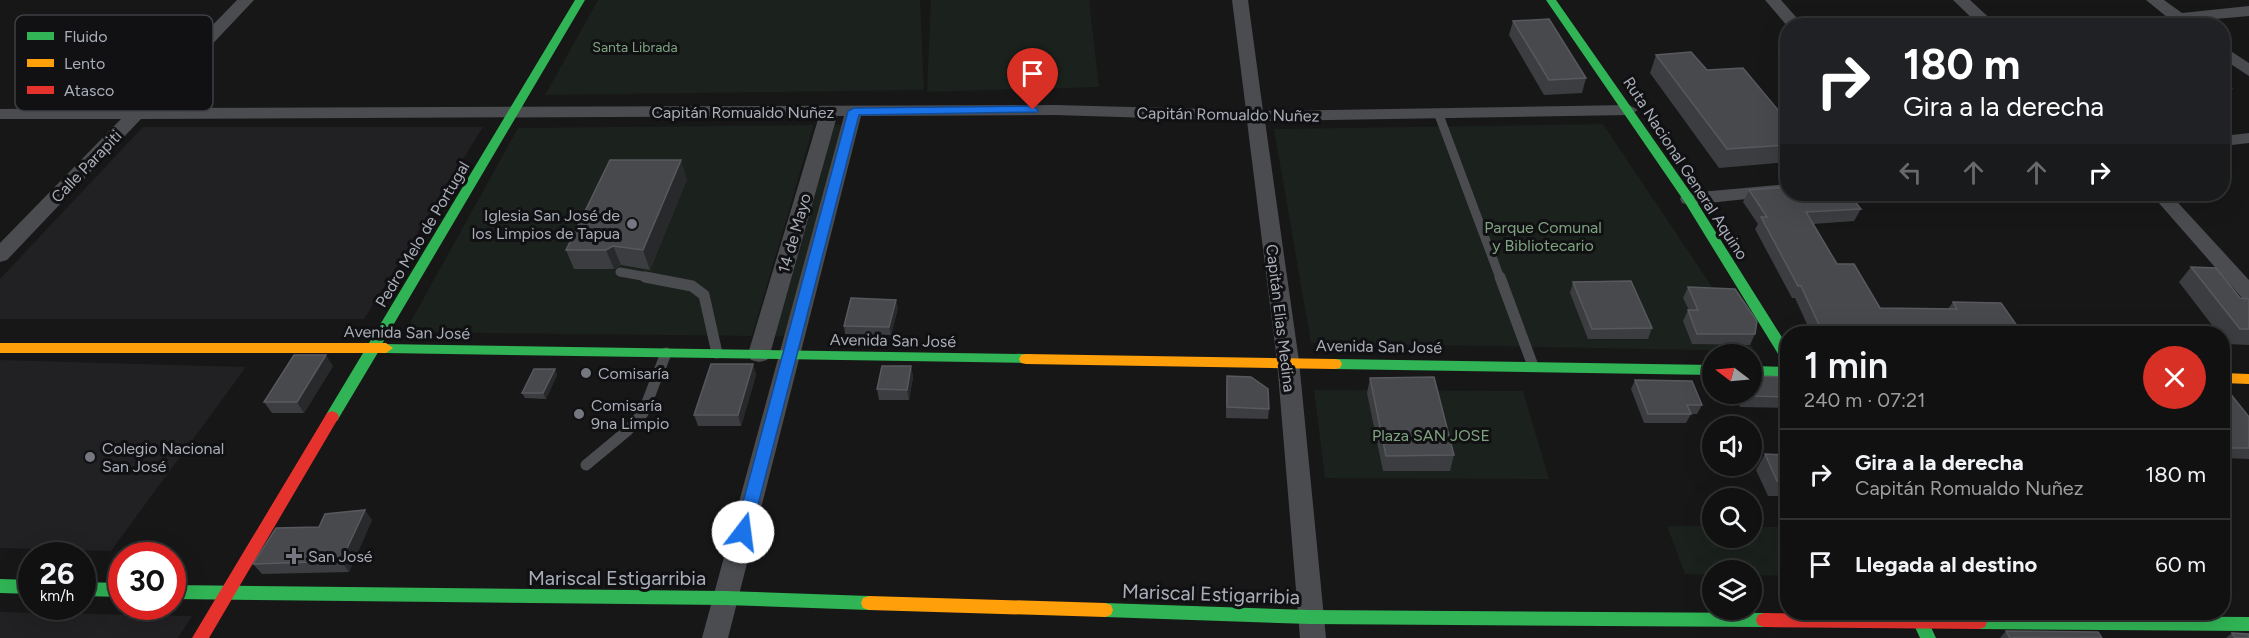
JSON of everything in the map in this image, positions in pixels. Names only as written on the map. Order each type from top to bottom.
[{"type":"main road","name":"Pedro Melo de Portugal","points":[[200,638],[580,0]]},
{"type":"main road","name":"Ruta Nacional General Aquino","points":[[1551,0],[1689,199],[1780,345]]},
{"type":"main road","name":"Avenida San José","points":[[0,348],[374,348],[1288,361],[1702,370]]},
{"type":"main road","points":[[1762,371],[1780,372]]},
{"type":"main road","points":[[2230,378],[2249,379]]},
{"type":"main road","points":[[0,586],[18,587]]},
{"type":"main road","name":"Mariscal Estigarribia","points":[[186,593],[725,598],[1312,627],[1780,619]]},
{"type":"main road","points":[[1920,620],[1928,638]]},
{"type":"main road","name":"Mariscal Estigarribia","points":[[2084,620],[2249,624]]},
{"type":"street","name":"Calle Parapiti","points":[[213,34],[246,0]]},
{"type":"street","name":"Capitán Elias Medina","points":[[1240,0],[1288,361],[1312,627]]},
{"type":"street","points":[[1773,0],[1789,18]]},
{"type":"street","points":[[1962,0],[1981,18]]},
{"type":"street","points":[[2154,0],[2178,18]]},
{"type":"street","points":[[2207,18],[2249,11]]},
{"type":"street","points":[[2230,56],[2249,71]]},
{"type":"street","name":"Capitán Romualdo Nuñez","points":[[0,114],[1055,110],[1255,116],[1439,115],[1629,110]]},
{"type":"street","name":"Calle Parapiti","points":[[0,255],[139,111]]},
{"type":"street","name":"14 de Mayo","points":[[715,638],[854,111]]},
{"type":"street","name":"14 de Mayo","points":[[759,354],[829,112]]},
{"type":"street","points":[[2230,140],[2249,138]]},
{"type":"street","points":[[1689,199],[1780,191]]},
{"type":"street","points":[[2166,201],[2249,293]]},
{"type":"lane","points":[[1439,115],[1533,366]]},
{"type":"lane","points":[[620,272],[692,286],[699,290],[704,296],[717,354]]},
{"type":"lane","points":[[586,465],[627,431],[643,413],[666,353]]},
{"type":"shaded area","points":[[143,127],[483,127],[364,319],[0,319],[0,279]]},
{"type":"shaded area","name":"Colegio Nacional San José","points":[[0,360],[246,367],[118,542],[108,542],[108,551],[96,551],[96,542],[18,542],[18,548],[0,548]]},
{"type":"shaded area","points":[[0,612],[18,612],[18,620],[96,620],[96,614],[108,614],[108,620],[186,620],[186,616],[192,616],[178,638],[0,638]]},
{"type":"green space","name":"Santa Librada","points":[[598,0],[920,0],[924,90],[545,95]]},
{"type":"green space","points":[[931,0],[1089,0],[1099,87],[927,92]]},
{"type":"green space","points":[[833,124],[842,125],[786,335],[778,337],[775,335]]},
{"type":"green space","name":"Parque Comunal y Bibliotecario","points":[[1603,124],[1750,344],[1702,344],[1702,350],[1311,343],[1274,129]]},
{"type":"green space","points":[[814,125],[752,336],[405,332],[518,128]]},
{"type":"green space","name":"Plaza SAN JOSE","points":[[1314,390],[1523,391],[1549,479],[1325,478]]},
{"type":"green space","points":[[1667,526],[1702,526],[1702,548],[1762,548],[1762,527],[1780,527],[1780,576],[1762,575],[1762,560],[1702,560],[1702,575],[1685,574]]},
{"type":"building","points":[[1549,19],[1586,78],[1549,80],[1513,21]]},
{"type":"building","points":[[1691,52],[1707,70],[1743,68],[1780,112],[1780,146],[1727,149],[1656,55]]},
{"type":"building","name":"Iglesia San José de los Limpios de Tapua","points":[[610,160],[681,160],[643,250],[613,246],[606,250],[566,250]]},
{"type":"building","points":[[1780,188],[1780,201],[1855,201],[1861,209],[1806,212],[1837,264],[1854,264],[1880,308],[1957,309],[1953,302],[2001,303],[2017,326],[1820,326],[1801,286],[1798,286],[1761,217],[1767,217],[1749,190]]},
{"type":"building","points":[[2191,267],[2216,268],[2240,298],[2249,299],[2249,329],[2240,329]]},
{"type":"building","points":[[1631,281],[1652,328],[1592,329],[1573,282]]},
{"type":"building","points":[[1688,287],[1735,289],[1757,321],[1755,334],[1697,334],[1688,310],[1698,310]]},
{"type":"building","points":[[851,298],[896,300],[889,327],[844,326]]},
{"type":"building","points":[[294,355],[326,355],[297,402],[264,402]]},
{"type":"building","points":[[711,364],[753,364],[738,415],[694,415]]},
{"type":"building","points":[[882,366],[911,366],[907,390],[877,389]]},
{"type":"building","points":[[534,369],[555,369],[543,393],[522,393]]},
{"type":"building","points":[[1227,376],[1251,377],[1268,389],[1269,409],[1227,407]]},
{"type":"building","points":[[1762,376],[1780,377],[1780,397],[1762,396]]},
{"type":"building","points":[[1434,377],[1454,455],[1386,456],[1370,378]]},
{"type":"building","points":[[1635,380],[1692,381],[1702,405],[1687,405],[1691,414],[1648,414]]},
{"type":"building","points":[[2230,393],[2249,417],[2249,448],[2230,448]]},
{"type":"building","points":[[1765,454],[1780,455],[1780,481],[1777,481]]},
{"type":"building","points":[[365,510],[341,561],[253,564],[276,528],[319,527],[325,514]]},
{"type":"building","points":[[2006,631],[2098,632],[2102,638],[2010,638]]},
{"type":"building","points":[[2232,633],[2249,634],[2249,638],[2235,638]]},
{"type":"traffic: fast","points":[[332,417],[580,0]]},
{"type":"traffic: fast","points":[[1551,0],[1689,199],[1780,345]]},
{"type":"traffic: fast","points":[[386,348],[1026,359]]},
{"type":"traffic: fast","points":[[1335,364],[1702,370]]},
{"type":"traffic: fast","points":[[1762,371],[1780,372]]},
{"type":"traffic: fast","points":[[0,586],[18,587]]},
{"type":"traffic: fast","points":[[96,589],[108,590]]},
{"type":"traffic: fast","points":[[186,592],[725,598],[869,603]]},
{"type":"traffic: fast","points":[[1105,610],[1310,617],[1764,620]]},
{"type":"traffic: fast","points":[[1920,620],[1928,638]]},
{"type":"traffic: fast","points":[[1979,622],[2249,624]]},
{"type":"traffic: slow","points":[[0,348],[386,348]]},
{"type":"traffic: slow","points":[[1026,359],[1335,364]]},
{"type":"traffic: slow","points":[[2230,378],[2249,379]]},
{"type":"traffic: slow","points":[[869,603],[1105,610]]},
{"type":"traffic: jam","points":[[200,638],[332,417]]},
{"type":"traffic: jam","points":[[1764,620],[1979,622]]},
{"type":"place","name":"Iglesia San José de los Limpios de Tapua","points":[[632,224]]},
{"type":"place","name":"Comisaría","points":[[586,373]]},
{"type":"place","name":"Comisaría 9na Limpio","points":[[579,414]]},
{"type":"place","name":"Colegio Nacional San José","points":[[90,457]]},
{"type":"place","name":"San José","points":[[294,556]]},
{"type":"route","points":[[743,532],[854,111],[1033,110]]}]
